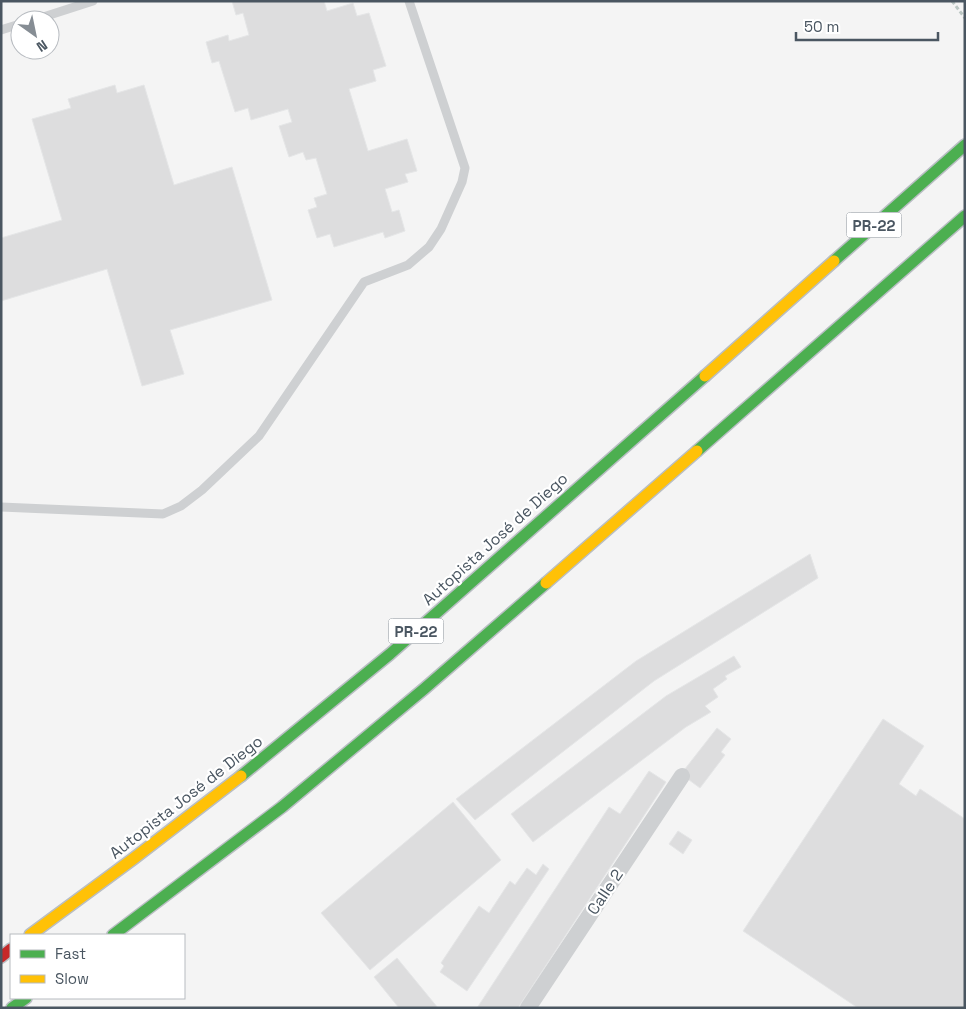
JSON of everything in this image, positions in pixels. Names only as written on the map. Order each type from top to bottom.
[{"type":"highway","name":"Autopista José de Diego","points":[[31,934],[133,859],[256,764],[390,654],[965,145]]},
{"type":"highway","name":"PR-22","points":[[114,934],[282,807],[424,689],[965,216]]},
{"type":"highway","points":[[12,1008],[25,999]]},
{"type":"street","name":"Calle 2","points":[[528,1008],[682,776]]},
{"type":"lane","points":[[60,11],[92,1]]},
{"type":"lane","points":[[1,508],[163,514],[181,506],[202,490],[259,436],[364,282],[408,265],[429,247],[441,229],[462,182],[465,168],[409,1]]},
{"type":"path","points":[[952,1],[965,18]]},
{"type":"building","points":[[232,1],[324,1],[327,11],[353,3],[357,16],[369,13],[386,66],[373,70],[376,81],[349,89],[368,151],[407,139],[417,171],[405,174],[408,182],[385,189],[392,212],[399,210],[405,231],[385,238],[383,232],[334,247],[330,234],[317,238],[308,210],[317,207],[314,198],[327,194],[316,158],[306,160],[303,152],[289,157],[279,126],[292,122],[288,109],[251,120],[248,108],[235,112],[219,61],[212,63],[206,42],[228,35],[229,41],[249,35],[243,13],[236,15]]},
{"type":"building","points":[[115,85],[117,93],[144,85],[174,185],[232,167],[272,300],[170,330],[184,374],[142,386],[107,269],[1,301],[1,238],[62,220],[32,119],[71,108],[68,99]]},
{"type":"building","points":[[810,554],[818,578],[654,681],[475,820],[456,799],[636,661]]},
{"type":"building","points":[[734,656],[741,667],[725,676],[727,679],[713,689],[718,697],[705,706],[711,712],[686,727],[533,842],[511,814],[666,696]]},
{"type":"building","points":[[883,719],[924,746],[899,784],[916,796],[920,789],[965,819],[965,1008],[858,1008],[743,931]]},
{"type":"building","points":[[717,728],[731,739],[721,752],[725,755],[700,788],[681,774]]},
{"type":"building","points":[[649,771],[666,782],[518,1008],[477,1008],[609,807],[620,814]]},
{"type":"building","points":[[453,802],[501,860],[370,970],[321,913]]},
{"type":"building","points":[[678,831],[692,840],[683,854],[669,844]]},
{"type":"building","points":[[543,864],[549,869],[467,991],[440,972],[444,966],[441,963],[479,906],[489,913],[510,881],[515,885],[527,868],[536,875]]},
{"type":"building","points":[[397,958],[438,1008],[399,1008],[374,977]]},
{"type":"traffic: fast","points":[[834,261],[965,145]]},
{"type":"traffic: fast","points":[[697,451],[965,216]]},
{"type":"traffic: fast","points":[[241,776],[390,654],[705,376]]},
{"type":"traffic: fast","points":[[114,934],[282,807],[424,689],[546,583]]},
{"type":"traffic: fast","points":[[12,1008],[25,999]]},
{"type":"traffic: slow","points":[[705,376],[834,261]]},
{"type":"traffic: slow","points":[[546,583],[697,451]]},
{"type":"traffic: slow","points":[[31,934],[241,776]]},
{"type":"traffic: jam","points":[[1,957],[10,950]]}]
